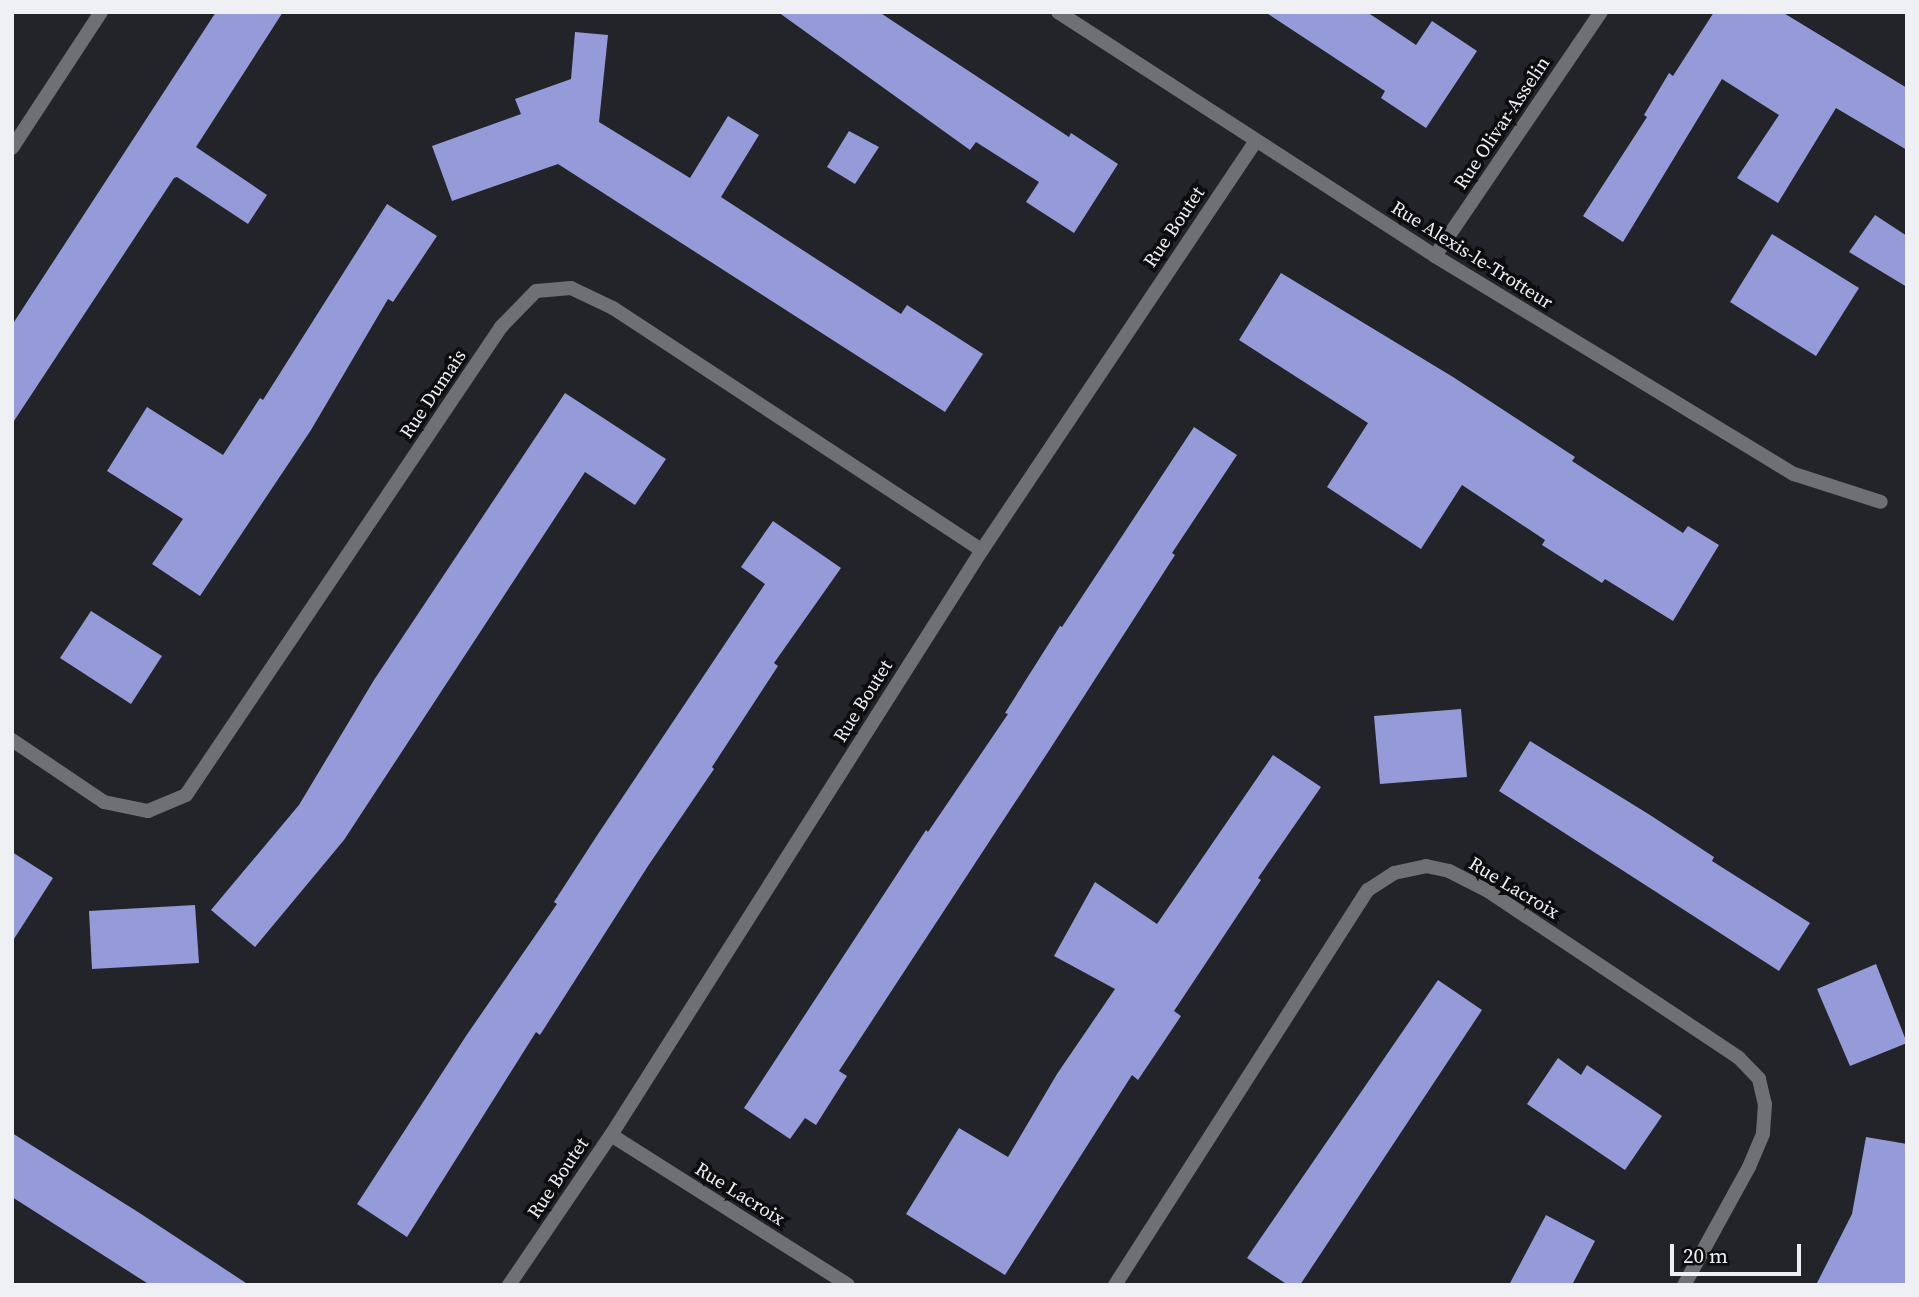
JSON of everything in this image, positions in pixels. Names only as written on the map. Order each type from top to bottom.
[{"type":"street","points":[[12,148],[101,12]]},
{"type":"street","name":"Rue Alexis-le-Trotteur","points":[[1058,12],[1255,142],[1436,256],[1794,474],[1881,502]]},
{"type":"street","name":"Rue Olivar-Asselin","points":[[1436,256],[1601,12]]},
{"type":"street","name":"Rue Boutet","points":[[509,1285],[611,1135],[982,550],[1255,142]]},
{"type":"street","name":"Rue Dumais","points":[[12,740],[104,802],[149,811],[186,795],[501,327],[536,291],[571,288],[614,308],[982,550]]},
{"type":"street","name":"Rue Lacroix","points":[[1115,1285],[1368,890],[1394,873],[1426,866],[1449,871],[1488,891],[1738,1058],[1759,1080],[1765,1104],[1763,1134],[1749,1167],[1684,1285]]},
{"type":"street","name":"Rue Lacroix","points":[[611,1135],[848,1285]]},
{"type":"building","points":[[216,12],[283,12],[196,147],[267,195],[248,224],[177,177],[174,178],[12,424],[12,325]]},
{"type":"building","points":[[778,12],[879,12],[1069,137],[1071,133],[1118,164],[1074,233],[1026,202],[1039,182],[976,142],[970,150]]},
{"type":"building","points":[[1265,12],[1367,12],[1416,45],[1432,21],[1477,51],[1426,128],[1381,98],[1385,91]]},
{"type":"building","points":[[1714,12],[1782,12],[1907,88],[1907,150],[1836,108],[1778,203],[1737,178],[1779,115],[1722,79],[1623,242],[1583,216],[1647,117],[1644,115],[1669,73],[1673,76]]},
{"type":"building","points":[[575,32],[608,35],[599,122],[690,178],[728,116],[759,135],[721,197],[901,314],[907,305],[983,354],[945,412],[558,164],[452,201],[432,146],[521,114],[515,99],[571,79]]},
{"type":"building","points":[[849,131],[879,147],[855,184],[827,167]]},
{"type":"building","points":[[387,204],[437,236],[393,302],[388,299],[311,430],[200,596],[152,564],[183,519],[107,471],[147,407],[223,455],[260,398],[263,400]]},
{"type":"building","points":[[1875,215],[1907,236],[1907,287],[1849,252]]},
{"type":"building","points":[[1772,234],[1859,288],[1816,356],[1730,302]]},
{"type":"building","points":[[1281,273],[1453,377],[1575,457],[1572,461],[1683,533],[1688,526],[1719,545],[1673,621],[1605,579],[1602,583],[1542,545],[1545,540],[1462,485],[1421,549],[1327,487],[1368,423],[1239,340]]},
{"type":"building","points":[[565,393],[666,459],[635,505],[585,472],[344,840],[255,947],[211,910],[299,805],[374,680]]},
{"type":"building","points":[[1194,427],[1237,455],[1172,553],[1175,555],[1050,749],[839,1071],[847,1076],[816,1125],[805,1118],[790,1139],[744,1108],[926,830],[928,832],[1008,714],[1005,713],[1060,626],[1062,627]]},
{"type":"building","points":[[773,521],[841,568],[774,663],[778,666],[712,767],[714,769],[648,866],[540,1035],[536,1032],[407,1237],[357,1204],[466,1036],[557,904],[554,902],[598,834],[765,584],[741,567]]},
{"type":"building","points":[[91,611],[162,656],[131,704],[60,658]]},
{"type":"building","points":[[1461,709],[1467,777],[1380,784],[1374,716]]},
{"type":"building","points":[[1530,741],[1650,815],[1714,857],[1712,861],[1810,923],[1779,971],[1499,791]]},
{"type":"building","points":[[1273,755],[1321,787],[1258,878],[1261,880],[1174,1011],[1181,1016],[1138,1080],[1132,1075],[1005,1275],[906,1214],[959,1128],[1008,1157],[1057,1074],[1115,989],[1054,956],[1095,882],[1157,924]]},
{"type":"building","points":[[12,852],[53,878],[12,942]]},
{"type":"building","points":[[195,905],[199,963],[92,969],[89,911]]},
{"type":"building","points":[[1876,964],[1907,1043],[1850,1066],[1817,989]]},
{"type":"building","points":[[1438,980],[1482,1010],[1300,1285],[1288,1285],[1247,1258]]},
{"type":"building","points":[[1558,1058],[1581,1075],[1587,1065],[1662,1116],[1625,1170],[1527,1104]]},
{"type":"building","points":[[12,1133],[249,1285],[150,1285],[12,1197]]},
{"type":"building","points":[[1866,1137],[1907,1144],[1907,1285],[1816,1285],[1852,1214]]},
{"type":"building","points":[[1546,1215],[1595,1241],[1572,1285],[1509,1285]]}]
